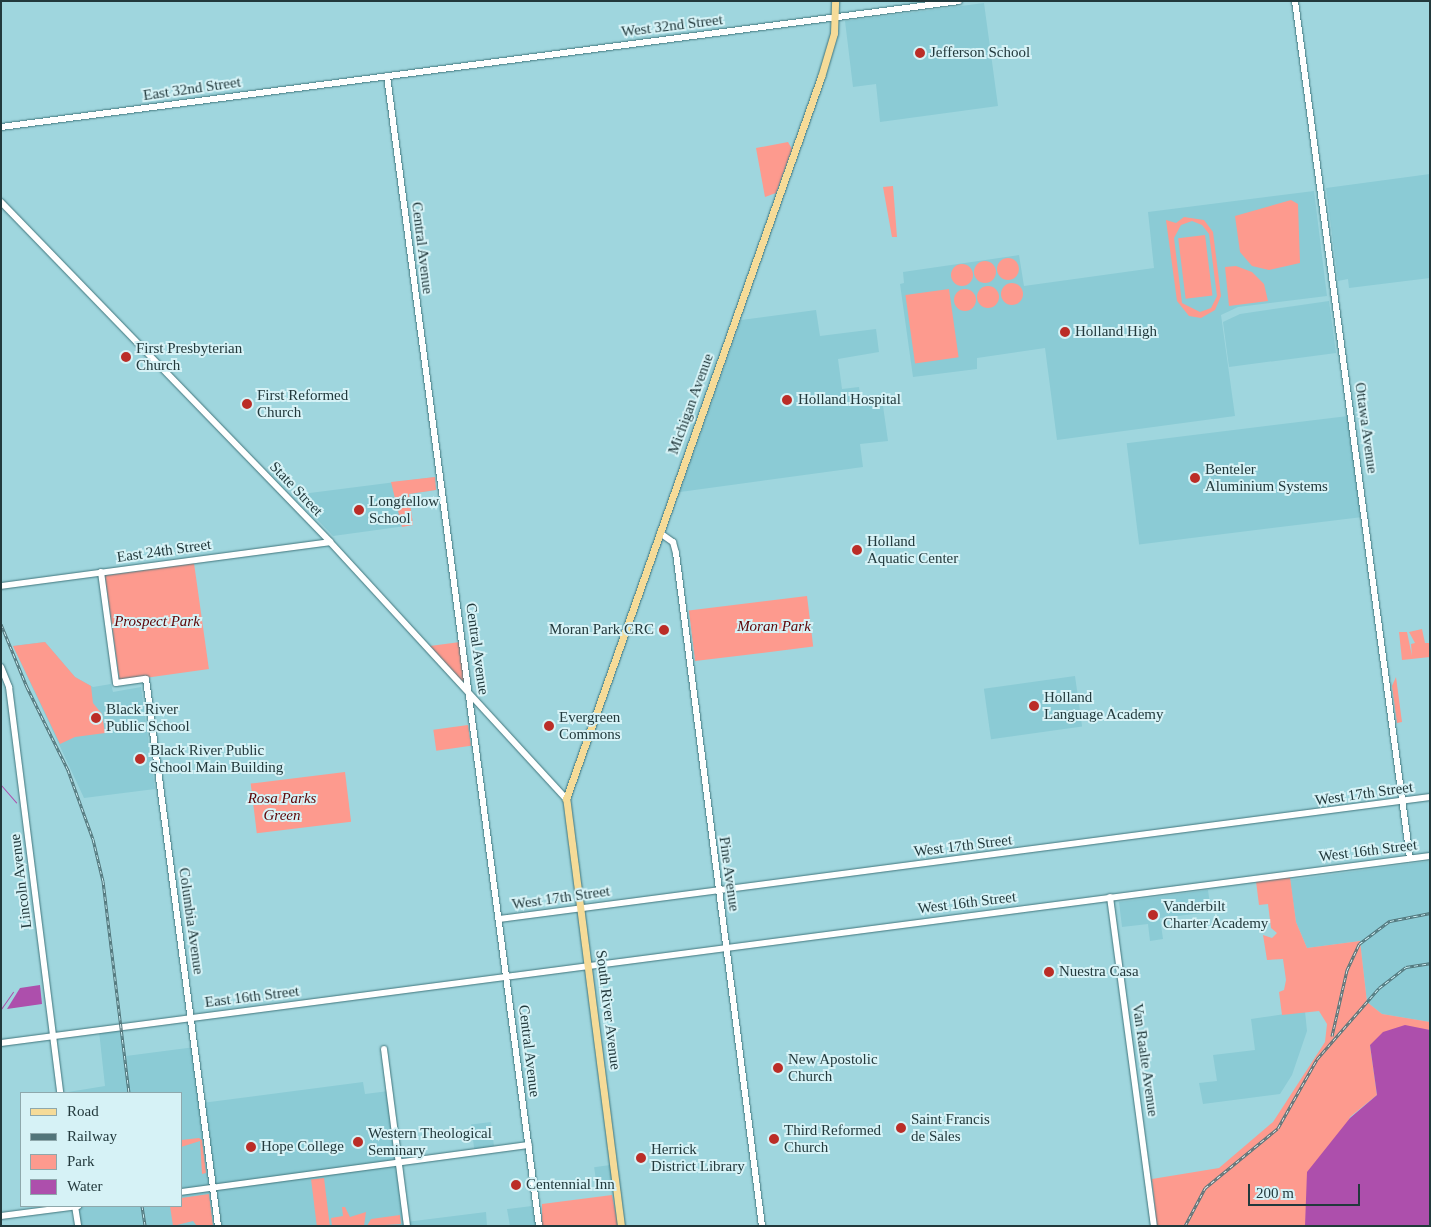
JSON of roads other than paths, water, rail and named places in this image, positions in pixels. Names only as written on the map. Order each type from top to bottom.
[{"type":"main road","name":"Michigan Avenue","points":[[566,798],[821,77],[836,17],[835,1]]},
{"type":"main road","name":"South River Avenue","points":[[566,798],[621,1226]]},
{"type":"street","name":"West 32nd Street","points":[[387,76],[959,1]]},
{"type":"street","name":"Ottawa Avenue","points":[[1295,1],[1410,858]]},
{"type":"street","name":"East 32nd Street","points":[[1,127],[387,76]]},
{"type":"street","name":"Central Avenue","points":[[387,76],[471,694],[539,1226]]},
{"type":"street","name":"State Street","points":[[1,202],[330,542],[566,798]]},
{"type":"street","name":"Pine Avenue","points":[[660,533],[673,542],[676,553],[762,1226]]},
{"type":"street","name":"East 24th Street","points":[[1,586],[330,542]]},
{"type":"street","name":"Columbia Avenue","points":[[101,572],[116,683],[146,680],[218,1226]]},
{"type":"street","name":"Lincoln Avenue","points":[[1,667],[9,687],[60,1092]]},
{"type":"street","name":"West 17th Street","points":[[499,919],[1430,798]]},
{"type":"street","name":"West 16th Street","points":[[506,976],[1430,856]]},
{"type":"street","name":"Van Raalte Avenue","points":[[1110,897],[1154,1226]]},
{"type":"street","name":"East 16th Street","points":[[1,1043],[506,976]]},
{"type":"street","points":[[384,1049],[407,1226]]},
{"type":"street","points":[[182,1192],[398,1161],[529,1145]]},
{"type":"street","points":[[1,1216],[68,1207]]},
{"type":"street","points":[[76,1207],[78,1226]]},
{"type":"water","points":[[40,985],[42,1004],[7,1009],[20,988]]},
{"type":"water","points":[[1405,1025],[1430,1030],[1430,1226],[1305,1226],[1307,1172],[1350,1118],[1377,1095],[1370,1045],[1383,1032]]},
{"type":"waterway","points":[[1,785],[16,802]]},
{"type":"waterway","points":[[1,1009],[13,992]]},
{"type":"railway","points":[[1,624],[27,687],[68,770],[93,839],[103,881],[129,1092]]},
{"type":"railway","points":[[1332,1036],[1347,970],[1359,944],[1390,921],[1430,913]]},
{"type":"railway","points":[[1185,1226],[1205,1188],[1278,1128],[1317,1059],[1379,988],[1406,967],[1430,963]]},
{"type":"railway","points":[[142,1207],[145,1226]]},
{"type":"place","name":"Jefferson School","points":[[920,53]]},
{"type":"place","name":"Holland High","points":[[1065,332]]},
{"type":"place","name":"First Presbyterian Church","points":[[126,357]]},
{"type":"place","name":"Holland Hospital","points":[[787,400]]},
{"type":"place","name":"First Reformed Church","points":[[247,404]]},
{"type":"place","name":"Benteler Aluminium Systems","points":[[1195,478]]},
{"type":"place","name":"Longfellow School","points":[[359,510]]},
{"type":"place","name":"Holland Aquatic Center","points":[[857,550]]},
{"type":"place","name":"Moran Park CRC","points":[[664,630]]},
{"type":"place","name":"Holland Language Academy","points":[[1034,706]]},
{"type":"place","name":"Black River Public School","points":[[96,718]]},
{"type":"place","name":"Evergreen Commons","points":[[549,726]]},
{"type":"place","name":"Black River Public School Main Building","points":[[140,759]]},
{"type":"place","name":"Vanderbilt Charter Academy","points":[[1153,915]]},
{"type":"place","name":"Nuestra Casa","points":[[1049,972]]},
{"type":"place","name":"New Apostolic Church","points":[[778,1068]]},
{"type":"place","name":"Saint Francis de Sales","points":[[901,1128]]},
{"type":"place","name":"Third Reformed Church","points":[[774,1139]]},
{"type":"place","name":"Western Theological Seminary","points":[[358,1142]]},
{"type":"place","name":"Hope College","points":[[251,1147]]},
{"type":"place","name":"Herrick District Library","points":[[641,1158]]},
{"type":"place","name":"Centennial Inn","points":[[516,1185]]},
{"type":"park label","name":"Prospect Park","points":[[157,622]]},
{"type":"park label","name":"Moran Park","points":[[774,627]]},
{"type":"park label","name":"Rosa Parks Green","points":[[282,806]]}]
